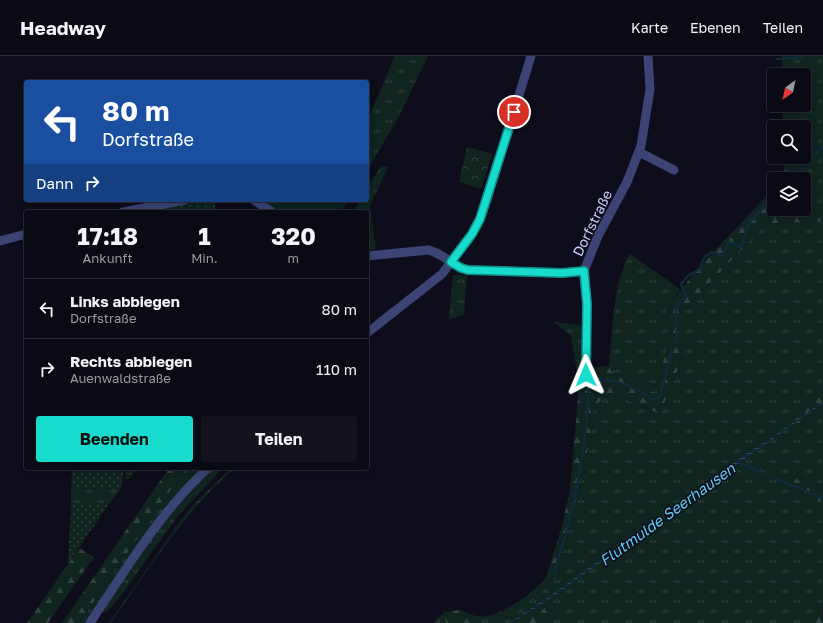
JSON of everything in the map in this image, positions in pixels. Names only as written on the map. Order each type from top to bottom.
[{"type":"street","points":[[369,331],[442,274],[472,234],[480,219],[530,56]]},
{"type":"street","name":"Dorfstraße","points":[[369,256],[428,250],[435,251],[461,268],[468,270],[562,273],[584,271],[598,236],[627,182],[639,152],[648,109],[650,80],[648,56]]},
{"type":"street","points":[[639,152],[674,170]]},
{"type":"street","points":[[133,210],[175,202]]},
{"type":"street","points":[[257,202],[269,210]]},
{"type":"street","points":[[0,241],[24,235]]},
{"type":"street","points":[[584,271],[587,304],[586,375]]},
{"type":"street","points":[[90,623],[166,513],[192,482],[206,470]]},
{"type":"green space","points":[[395,56],[428,56],[397,120],[369,168],[369,116]]},
{"type":"green space","points":[[782,56],[823,56],[823,210],[811,211],[811,172],[784,172],[783,164],[811,164],[811,120],[783,120],[782,112],[811,112],[811,68],[782,68]]},
{"type":"green space","points":[[467,147],[492,154],[481,189],[459,182]]},
{"type":"green space","points":[[381,166],[388,167],[370,206],[376,249],[369,250],[369,210],[354,210],[359,202],[369,202],[369,185]]},
{"type":"green space","points":[[767,195],[767,216],[811,216],[811,211],[823,210],[823,221],[766,224],[683,311],[683,356],[660,414],[611,393],[607,398],[601,400],[590,415],[593,427],[558,578],[552,579],[546,577],[562,526],[570,490],[579,386],[590,379],[588,368],[609,366],[611,371],[655,393],[671,331],[666,312],[677,295],[703,263]]},
{"type":"green space","points":[[189,202],[216,202],[215,210],[150,210]]},
{"type":"green space","points":[[265,202],[348,202],[342,210],[277,210]]},
{"type":"green space","points":[[823,221],[823,388],[789,414],[798,426],[823,409],[823,490],[799,479],[782,485],[823,503],[823,607],[816,619],[816,623],[543,623],[554,615],[553,602],[522,623],[512,623],[550,597],[509,623],[470,623],[460,610],[477,616],[494,614],[515,604],[525,597],[546,577],[552,579],[558,578],[593,427],[590,415],[601,400],[607,398],[611,393],[660,414],[683,356],[683,311],[766,224]]},
{"type":"green space","points":[[630,254],[680,289],[666,312],[671,331],[655,394],[611,371],[609,366],[614,308],[624,265]]},
{"type":"green space","points":[[453,275],[467,275],[464,315],[449,319]]},
{"type":"green space","points":[[554,322],[581,325],[584,383],[579,386],[571,336]]},
{"type":"green space","points":[[823,388],[823,409],[798,426],[788,414]]},
{"type":"green space","points":[[72,470],[124,470],[121,489],[71,488]]},
{"type":"green space","points":[[126,470],[136,470],[128,480],[126,477]]},
{"type":"green space","points":[[168,470],[185,470],[79,623],[62,623]]},
{"type":"green space","points":[[185,470],[201,470],[85,623],[79,623]]},
{"type":"green space","points":[[210,470],[221,470],[177,517],[120,597],[107,612],[103,612],[102,610],[161,525]]},
{"type":"green space","points":[[229,470],[233,470],[199,503],[183,522],[153,561],[111,623],[109,623],[181,520],[194,504]]},
{"type":"green space","points":[[799,479],[823,490],[823,503],[782,485],[789,480]]},
{"type":"green space","points":[[71,488],[121,489],[109,504],[71,504]]},
{"type":"green space","points":[[71,504],[109,504],[68,563]]},
{"type":"green space","points":[[79,548],[94,557],[48,623],[27,623]]},
{"type":"green space","points":[[553,602],[554,615],[543,623],[522,623]]},
{"type":"green space","points":[[822,607],[823,623],[816,623],[816,619]]},
{"type":"green space","points":[[460,610],[470,623],[446,623],[444,612]]},
{"type":"green space","points":[[444,612],[446,623],[434,623]]},
{"type":"water","name":"Flutmulde Seerhausen","points":[[823,401],[823,403],[551,598],[512,623],[509,623],[550,596],[744,455],[771,438]]},
{"type":"waterway","points":[[777,59],[802,57]]},
{"type":"waterway","points":[[798,172],[823,146]]},
{"type":"waterway","points":[[675,342],[677,334],[676,308],[686,295],[681,284],[688,276],[701,268],[705,256],[709,253],[712,252],[722,256],[724,255],[727,245],[730,242],[739,247],[742,245],[748,224],[767,204]]},
{"type":"waterway","points":[[594,381],[609,380],[625,384],[654,400],[660,396],[672,350]]},
{"type":"waterway","points":[[554,572],[564,540],[576,491],[586,429],[589,390]]},
{"type":"waterway","name":"Flutmulde Seerhausen","points":[[738,462],[761,472]]},
{"type":"waterway","points":[[777,479],[823,498]]},
{"type":"route","points":[[514,112],[480,219],[472,234],[451,262],[468,270],[562,273],[584,271],[587,304],[585,334],[586,375]]}]
